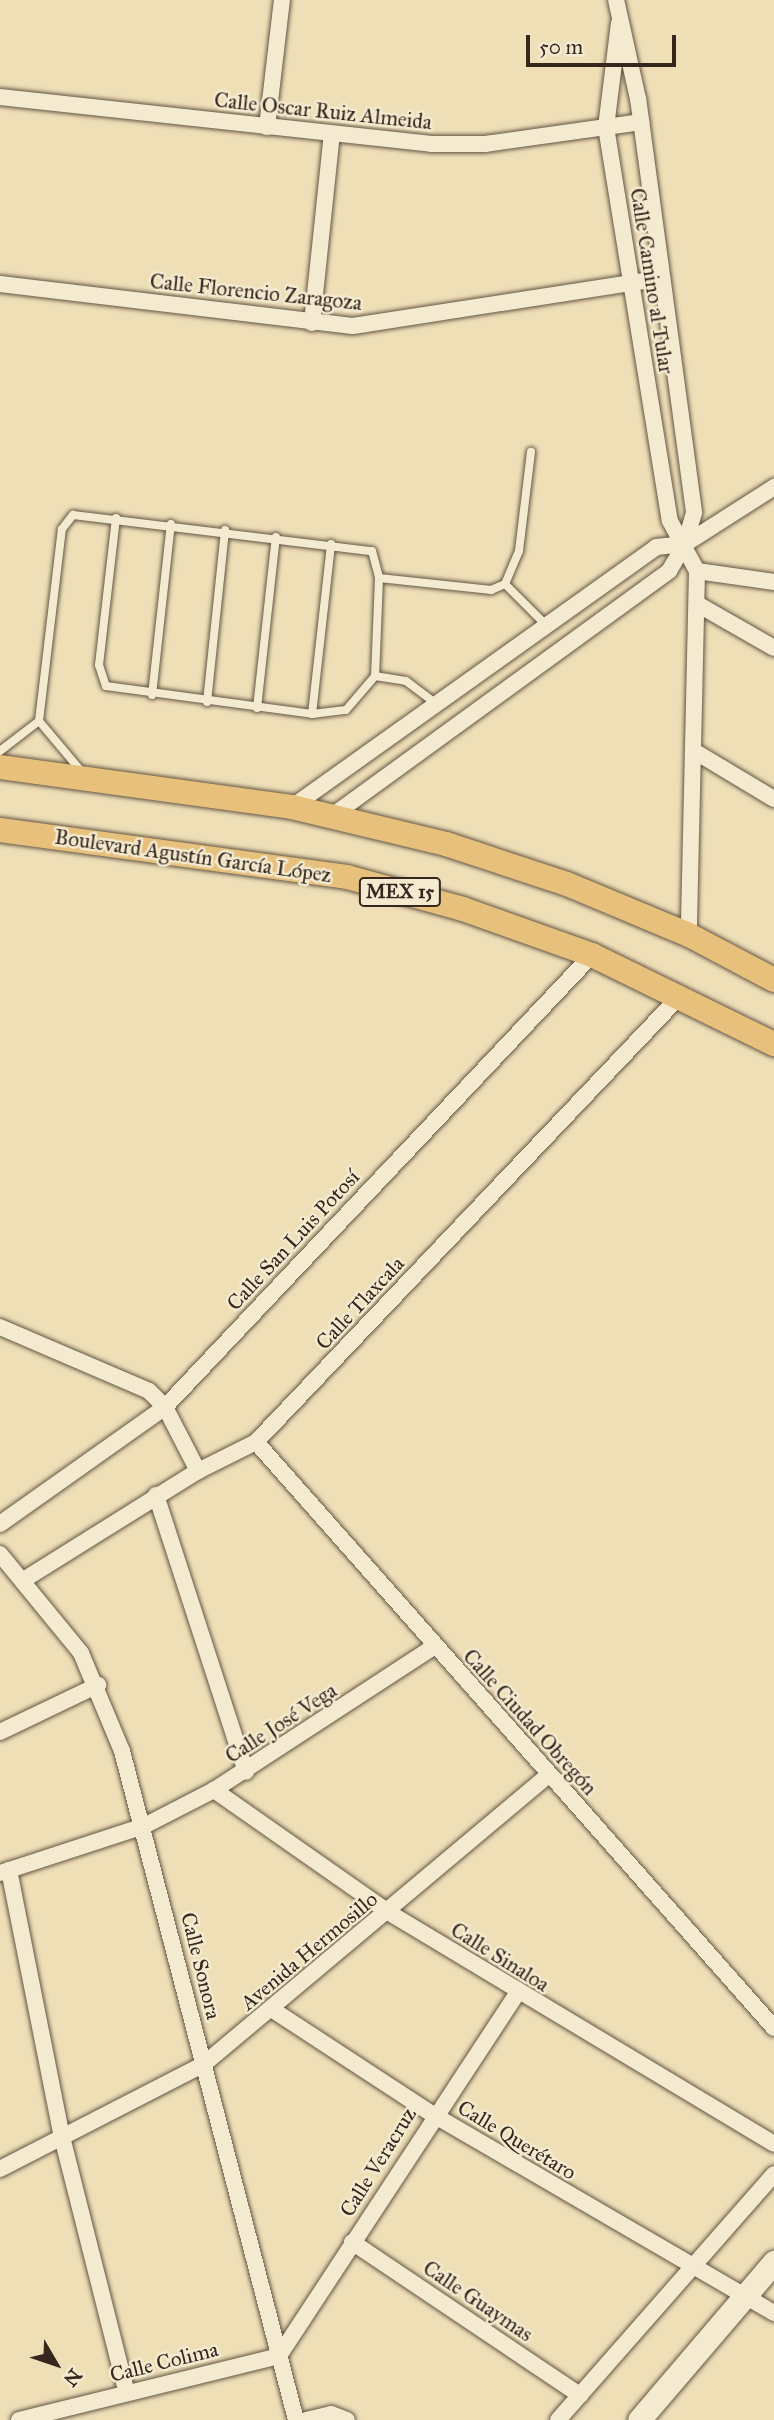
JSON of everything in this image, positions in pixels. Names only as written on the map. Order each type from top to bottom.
[{"type":"main road","points":[[0,767],[292,807],[332,816],[542,876],[689,935],[774,980]]},
{"type":"main road","name":"Boulevard Agustín García López","points":[[0,830],[347,877],[592,955],[774,1044]]},
{"type":"street","points":[[267,127],[282,0]]},
{"type":"street","name":"Calle Camino al Tular","points":[[616,0],[641,122],[694,512],[685,544]]},
{"type":"street","name":"Calle Camino al Tular","points":[[619,21],[606,127],[670,521],[685,544],[697,571],[699,605],[689,935]]},
{"type":"street","name":"Calle Oscar Ruiz Almeida","points":[[0,97],[332,135],[468,145],[641,122]]},
{"type":"street","points":[[312,323],[332,135]]},
{"type":"street","name":"Calle Florencio Zaragoza","points":[[0,284],[312,323],[373,326],[662,278]]},
{"type":"street","points":[[332,816],[538,663],[669,571],[685,544],[774,486]]},
{"type":"street","points":[[292,807],[544,623],[656,547],[685,544]]},
{"type":"street","points":[[697,571],[774,582]]},
{"type":"street","points":[[699,605],[774,648]]},
{"type":"street","points":[[522,639],[538,663]]},
{"type":"street","points":[[694,751],[774,799]]},
{"type":"street","name":"Calle San Luis Potosí","points":[[0,1524],[165,1407],[592,955]]},
{"type":"street","name":"Calle Tlaxcala","points":[[25,1579],[156,1495],[256,1442],[679,997]]},
{"type":"street","points":[[0,1327],[141,1386],[165,1407],[198,1471]]},
{"type":"street","name":"Calle Ciudad Obregón","points":[[256,1442],[774,2028]]},
{"type":"street","points":[[156,1495],[246,1772]]},
{"type":"street","name":"Calle Sonora","points":[[0,1554],[25,1579],[98,1685],[145,1825],[296,2420]]},
{"type":"street","name":"Calle José Vega","points":[[4,1871],[145,1825],[214,1790],[246,1772],[435,1646]]},
{"type":"street","points":[[0,1732],[98,1685]]},
{"type":"street","name":"Avenida Hermosillo","points":[[0,2169],[204,2064],[273,2010],[549,1775]]},
{"type":"street","name":"Calle Sinaloa","points":[[214,1790],[388,1912],[517,1994],[774,2144]]},
{"type":"street","points":[[4,1871],[62,2137],[127,2393]]},
{"type":"street","name":"Calle Veracruz","points":[[279,2356],[432,2114],[517,1994]]},
{"type":"street","name":"Calle Querétaro","points":[[273,2010],[432,2114],[774,2313]]},
{"type":"street","points":[[558,2420],[774,2174]]},
{"type":"street","name":"Calle Guaymas","points":[[352,2242],[580,2395]]},
{"type":"street","points":[[639,2420],[774,2262]]},
{"type":"street","name":"Calle Colima","points":[[19,2420],[279,2356]]},
{"type":"street","points":[[306,2420],[331,2414],[347,2420]]},
{"type":"lane","points":[[380,578],[491,590],[505,584],[519,551],[531,452]]},
{"type":"lane","points":[[0,751],[39,721],[63,523],[73,515],[116,518],[225,530],[372,551],[380,578],[375,676],[346,710],[312,714],[110,688],[99,676],[116,518]]},
{"type":"lane","points":[[152,695],[171,524]]},
{"type":"lane","points":[[207,702],[225,530]]},
{"type":"lane","points":[[257,708],[276,537]]},
{"type":"lane","points":[[312,714],[331,544]]},
{"type":"lane","points":[[505,584],[544,623]]},
{"type":"lane","points":[[375,676],[406,681],[435,703]]},
{"type":"lane","points":[[39,721],[88,778]]}]
